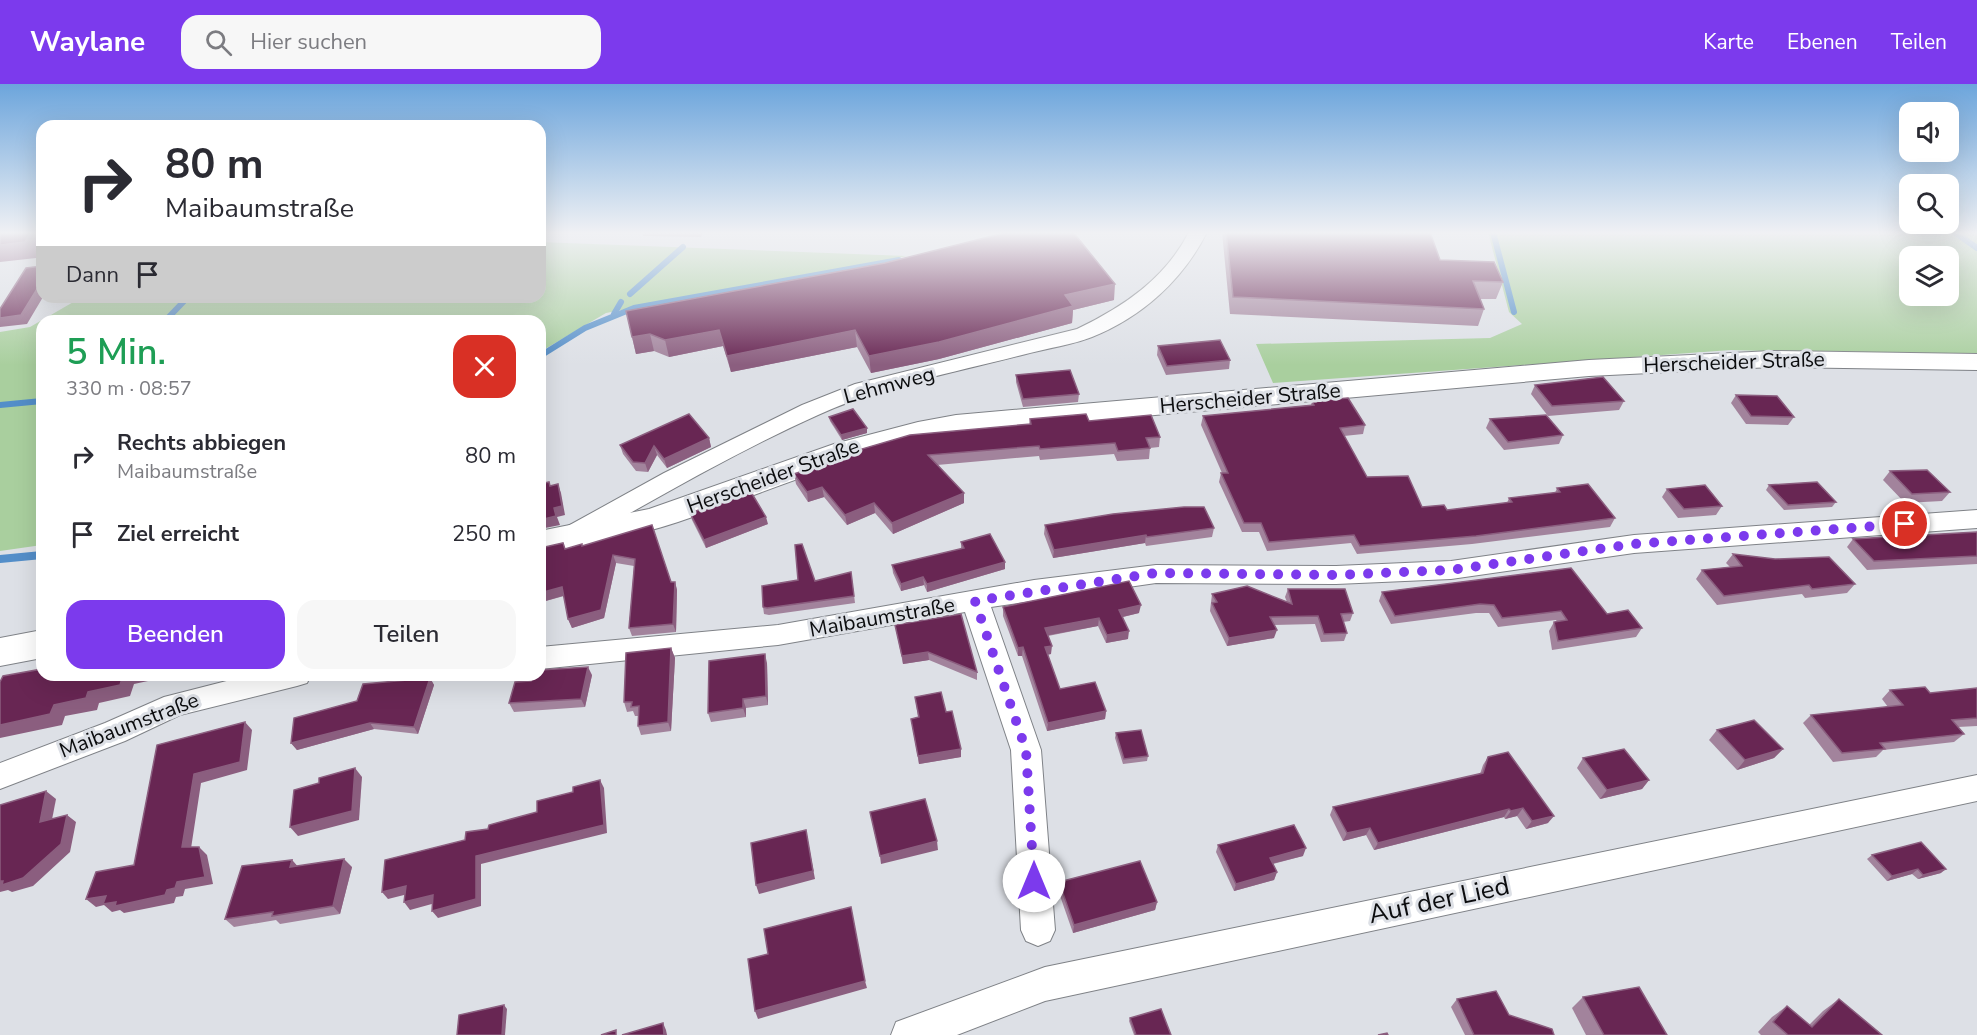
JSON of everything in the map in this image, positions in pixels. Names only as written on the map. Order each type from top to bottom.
[{"type":"main road","name":"Herscheider Straße","points":[[553,540],[666,514],[869,442],[912,430],[956,424],[1600,367],[1772,359],[1977,362]]},
{"type":"main road","points":[[0,652],[36,645]]},
{"type":"street","name":"Lehmweg","points":[[553,540],[604,519],[672,479],[810,410],[863,389],[1084,333],[1112,321],[1158,286],[1166,276]]},
{"type":"street","name":"Maibaumstraße","points":[[546,657],[778,635],[1156,573],[1336,575],[1451,570],[1634,544],[1977,519]]},
{"type":"street","points":[[975,601],[1026,750],[1034,843],[1034,900],[1038,930]]},
{"type":"street","name":"Maibaumstraße","points":[[0,776],[115,732],[174,705],[272,681]]},
{"type":"street","name":"Auf der Lied","points":[[909,1035],[1044,984],[1977,788]]},
{"type":"green space","points":[[546,276],[799,276],[606,313],[546,348],[546,315],[51,315],[72,303],[546,303]]},
{"type":"green space","points":[[1500,276],[1899,276],[1899,306],[1959,306],[1959,276],[1977,276],[1977,357],[1731,350],[1273,383],[1256,344],[1490,338],[1522,324],[1509,312]]},
{"type":"green space","points":[[36,324],[36,546],[0,551],[0,332],[30,327]]},
{"type":"building","points":[[21,276],[36,276],[36,291],[21,315],[0,318],[0,309]]},
{"type":"building","points":[[813,276],[1109,276],[1115,284],[1065,295],[1073,306],[939,342],[869,356],[855,330],[727,356],[719,330],[665,340],[650,334],[632,337],[626,311]]},
{"type":"building","points":[[1231,276],[1500,276],[1503,282],[1473,281],[1484,309],[1233,297]]},
{"type":"building","points":[[1220,340],[1230,360],[1167,366],[1158,346]]},
{"type":"building","points":[[1070,370],[1079,394],[1023,399],[1016,375]]},
{"type":"building","points":[[1603,377],[1624,401],[1552,406],[1535,385]]},
{"type":"building","points":[[1736,395],[1777,396],[1794,417],[1751,416]]},
{"type":"building","points":[[1348,398],[1365,425],[1340,428],[1367,477],[1408,476],[1422,507],[1444,505],[1447,510],[1512,502],[1509,498],[1560,492],[1557,488],[1588,484],[1615,518],[1476,536],[1360,546],[1354,535],[1269,542],[1261,523],[1244,523],[1221,473],[1228,473],[1203,416],[1314,405],[1312,401]]},
{"type":"building","points":[[853,409],[867,428],[841,435],[829,417]]},
{"type":"building","points":[[689,414],[709,438],[664,459],[654,446],[645,463],[633,462],[620,445]]},
{"type":"building","points":[[1086,414],[1089,421],[1151,415],[1160,437],[1146,438],[1150,448],[1118,451],[1115,443],[1040,449],[1039,446],[928,455],[964,493],[892,523],[874,503],[845,515],[822,487],[807,492],[794,474],[857,453],[855,451],[910,435],[1031,424],[1030,419]]},
{"type":"building","points":[[1546,415],[1563,435],[1508,442],[1490,419]]},
{"type":"building","points":[[1927,470],[1950,492],[1912,494],[1890,471]]},
{"type":"building","points":[[549,482],[550,486],[558,484],[562,506],[554,508],[556,516],[546,518],[546,483]]},
{"type":"building","points":[[1817,482],[1836,502],[1788,505],[1769,485]]},
{"type":"building","points":[[1705,485],[1722,506],[1684,509],[1667,489]]},
{"type":"building","points":[[751,492],[766,517],[704,540],[690,513]]},
{"type":"building","points":[[1204,507],[1214,528],[1147,537],[1146,535],[1054,550],[1045,525],[1113,514]]},
{"type":"building","points":[[652,525],[671,582],[675,582],[673,624],[629,628],[635,559],[613,555],[601,610],[568,619],[562,587],[546,591],[546,547],[563,543],[565,549],[582,544],[582,546]]},
{"type":"building","points":[[1977,532],[1977,556],[1874,561],[1853,539]]},
{"type":"building","points":[[990,534],[1005,562],[927,584],[923,577],[901,584],[892,565],[964,548],[961,542]]},
{"type":"building","points":[[802,544],[815,581],[851,572],[854,596],[763,607],[762,586],[798,580],[795,545]]},
{"type":"building","points":[[1733,554],[1775,559],[1829,557],[1855,584],[1812,589],[1809,585],[1724,596],[1702,570],[1742,566]]},
{"type":"building","points":[[1571,568],[1607,614],[1628,610],[1642,628],[1558,641],[1554,622],[1567,620],[1561,611],[1502,618],[1494,605],[1480,604],[1395,616],[1382,592]]},
{"type":"building","points":[[1129,581],[1141,605],[1119,610],[1129,631],[1107,635],[1099,618],[1045,628],[1052,646],[1045,647],[1060,689],[1095,682],[1106,711],[1048,723],[1023,647],[1018,648],[1003,607]]},
{"type":"building","points":[[1247,586],[1292,604],[1288,589],[1345,589],[1353,613],[1341,614],[1347,633],[1324,634],[1318,616],[1270,617],[1277,630],[1229,638],[1212,603],[1217,602],[1212,594]]},
{"type":"building","points":[[961,614],[977,672],[928,652],[902,656],[895,625]]},
{"type":"building","points":[[671,648],[668,722],[638,726],[639,706],[631,707],[632,702],[624,702],[626,653]]},
{"type":"building","points":[[765,654],[766,696],[743,699],[743,708],[708,713],[709,661]]},
{"type":"building","points":[[588,667],[581,699],[509,703],[515,682],[546,681],[546,670]]},
{"type":"building","points":[[36,670],[36,681],[121,681],[120,685],[88,692],[86,698],[54,705],[50,714],[0,725],[0,682],[3,676]]},
{"type":"building","points":[[429,681],[414,727],[370,723],[291,743],[294,718],[357,701],[363,684]]},
{"type":"building","points":[[1925,687],[1930,693],[1977,688],[1977,718],[1952,720],[1964,734],[1880,743],[1885,749],[1842,753],[1811,715],[1903,705],[1890,690]]},
{"type":"building","points":[[941,692],[946,712],[952,711],[961,749],[918,756],[911,719],[919,717],[915,697]]},
{"type":"building","points":[[1754,720],[1783,749],[1745,760],[1717,730]]},
{"type":"building","points":[[245,722],[240,762],[194,774],[182,847],[199,847],[205,877],[177,882],[175,888],[167,890],[165,895],[115,906],[116,902],[103,904],[106,896],[86,899],[96,872],[134,865],[157,745]]},
{"type":"building","points":[[1141,730],[1148,756],[1124,759],[1116,733]]},
{"type":"building","points":[[1624,749],[1649,780],[1607,790],[1583,758]]},
{"type":"building","points":[[1508,752],[1554,816],[1532,821],[1523,808],[1511,811],[1509,809],[1378,843],[1370,828],[1347,833],[1333,807],[1483,773],[1488,757]]},
{"type":"building","points":[[355,768],[352,811],[290,827],[294,790],[319,783],[319,778]]},
{"type":"building","points":[[600,780],[604,825],[476,856],[476,899],[432,911],[433,895],[404,902],[406,886],[382,892],[385,860],[465,840],[466,832],[488,829],[489,825],[537,812],[537,801],[573,792],[573,787]]},
{"type":"building","points":[[46,791],[40,822],[67,815],[61,844],[23,878],[2,885],[3,881],[0,881],[0,805]]},
{"type":"building","points":[[925,799],[937,841],[880,856],[870,812]]},
{"type":"building","points":[[1294,825],[1306,848],[1270,858],[1277,872],[1236,884],[1218,845]]},
{"type":"building","points":[[806,830],[813,871],[756,885],[751,843]]},
{"type":"building","points":[[1921,842],[1946,869],[1923,875],[1918,869],[1892,876],[1872,855]]},
{"type":"building","points":[[344,859],[333,906],[272,916],[273,912],[225,919],[242,866],[292,860],[290,867]]},
{"type":"building","points":[[1140,861],[1157,902],[1074,925],[1059,882]]},
{"type":"building","points":[[851,907],[865,981],[755,1011],[748,959],[768,954],[764,929]]},
{"type":"building","points":[[1639,987],[1667,1035],[1604,1035],[1583,997]]},
{"type":"building","points":[[1496,991],[1509,1015],[1552,1029],[1554,1035],[1474,1035],[1457,999]]},
{"type":"building","points":[[1839,999],[1882,1035],[1788,1035],[1773,1022],[1787,1006],[1812,1027]]},
{"type":"building","points":[[504,1005],[502,1035],[457,1035],[459,1015]]},
{"type":"building","points":[[1161,1009],[1171,1035],[1136,1035],[1130,1018]]},
{"type":"building","points":[[663,1023],[664,1035],[622,1035]]},
{"type":"building","points":[[616,1030],[616,1035],[601,1035]]},
{"type":"waterway","points":[[630,294],[650,276]]},
{"type":"waterway","points":[[546,352],[585,328],[634,308],[809,276]]},
{"type":"waterway","points":[[1505,276],[1514,312]]},
{"type":"waterway","points":[[614,314],[621,302]]},
{"type":"waterway","points":[[171,315],[182,303]]},
{"type":"waterway","points":[[0,405],[36,402]]},
{"type":"waterway","points":[[0,559],[36,556]]},
{"type":"route","points":[[1034,881],[1034,843],[1026,750],[975,601],[1034,590],[1156,573],[1336,575],[1451,570],[1634,544],[1905,524]]}]
